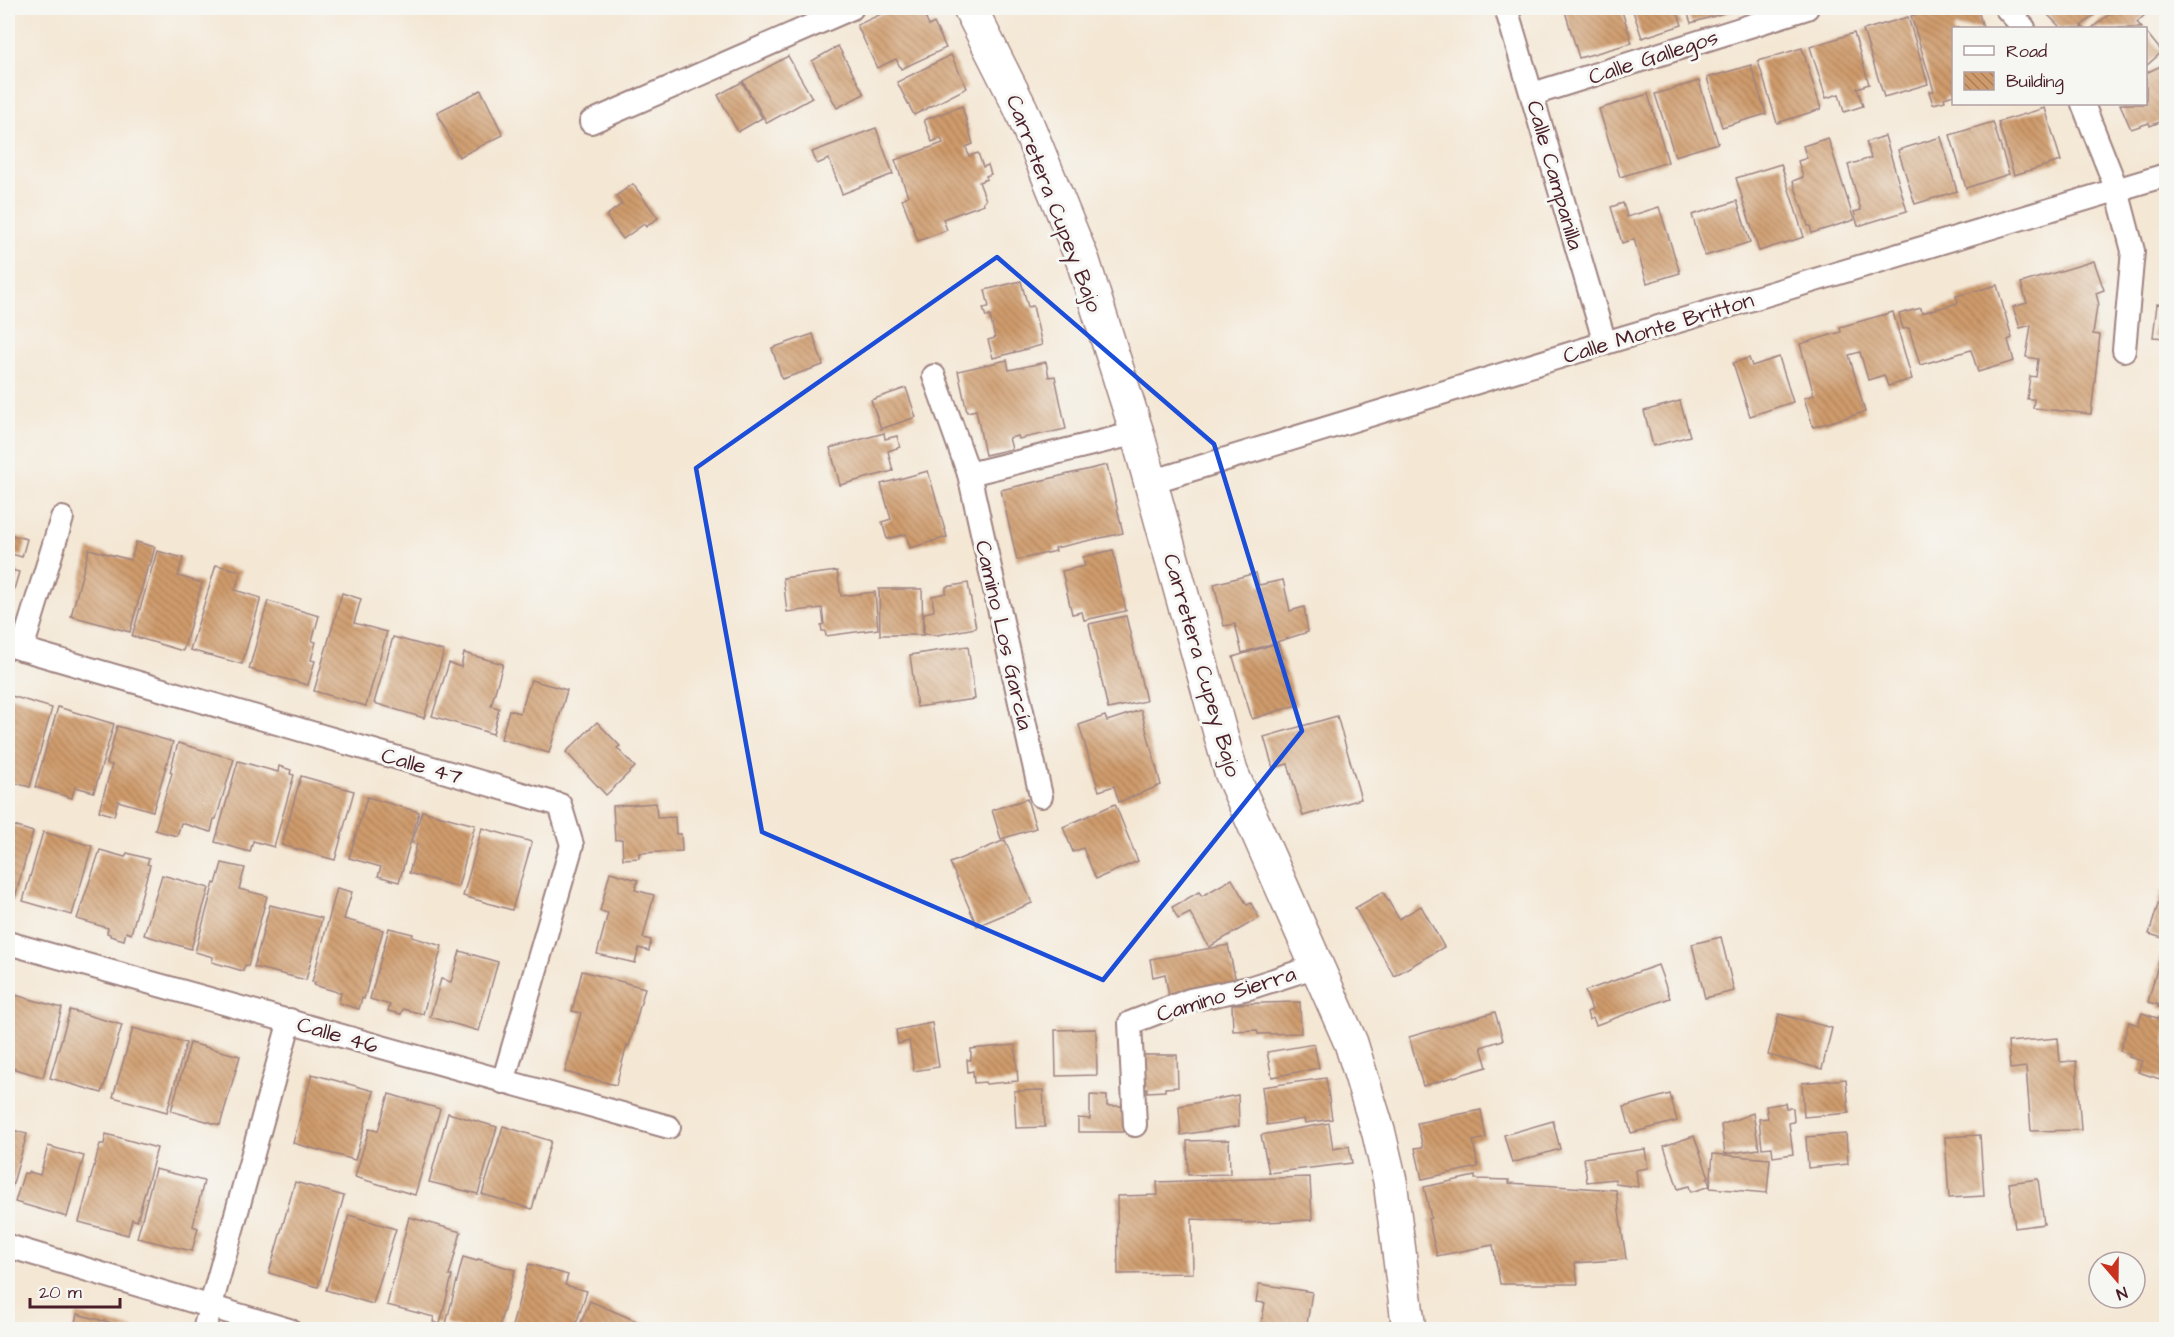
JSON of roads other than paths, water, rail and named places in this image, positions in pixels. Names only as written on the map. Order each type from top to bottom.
[{"type":"street","points":[[591,122],[852,8]]},
{"type":"street","name":"Carretera Cupey Bajo","points":[[970,8],[1021,109],[1083,261],[1137,433],[1232,771],[1352,1043],[1379,1134],[1390,1181],[1409,1329]]},
{"type":"street","name":"Calle Campanilla","points":[[1506,8],[1605,343]]},
{"type":"street","name":"Calle Gallegos","points":[[1533,94],[1807,8]]},
{"type":"street","points":[[2006,8],[2023,27]]},
{"type":"street","points":[[2083,105],[2117,190],[2133,251],[2124,350]]},
{"type":"street","name":"Calle Monte Britton","points":[[1151,482],[2166,175]]},
{"type":"street","name":"Camino Los García","points":[[934,376],[969,474],[1041,796]]},
{"type":"street","points":[[969,474],[1137,433]]},
{"type":"street","points":[[15,647],[62,518]]},
{"type":"street","name":"Calle 47","points":[[15,647],[560,805],[572,845],[503,1082]]},
{"type":"street","name":"Calle 46","points":[[8,943],[669,1127]]},
{"type":"street","name":"Camino Sierra","points":[[1135,1125],[1130,1023],[1190,1000],[1249,988],[1317,966]]},
{"type":"street","points":[[204,1329],[290,1020]]},
{"type":"street","points":[[8,1246],[289,1329]]}]
